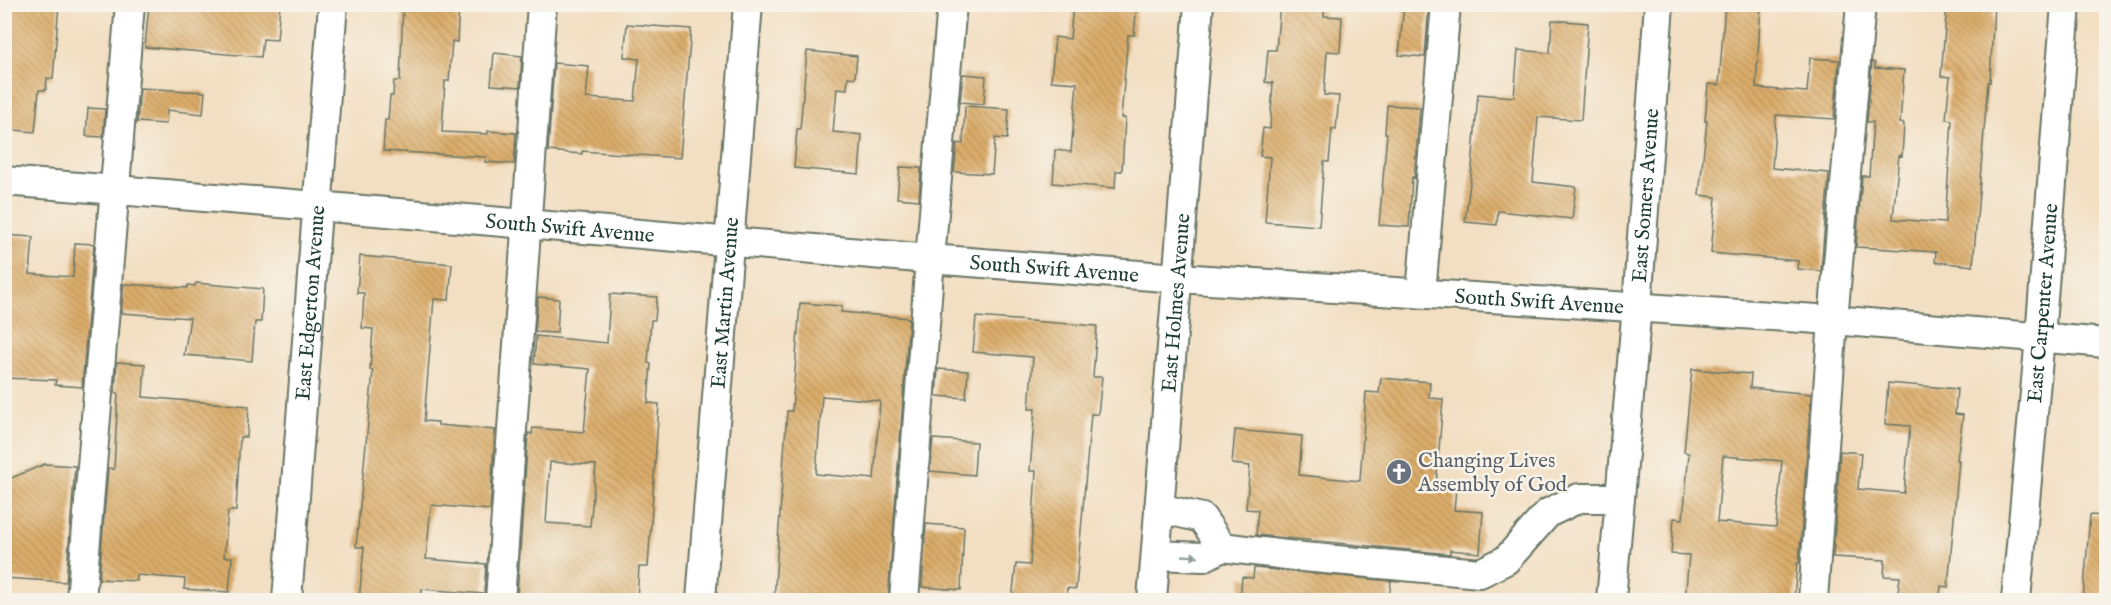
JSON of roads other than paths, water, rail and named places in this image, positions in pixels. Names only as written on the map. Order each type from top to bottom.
[{"type":"street","points":[[81,600],[130,4]]},
{"type":"street","name":"East Edgerton Avenue","points":[[287,600],[333,4]]},
{"type":"street","points":[[500,600],[542,4]]},
{"type":"street","name":"East Martin Avenue","points":[[701,600],[748,4]]},
{"type":"street","points":[[904,600],[952,4]]},
{"type":"street","name":"East Holmes Avenue","points":[[1152,600],[1199,4]]},
{"type":"street","points":[[1421,293],[1446,4]]},
{"type":"street","name":"East Somers Avenue","points":[[1611,600],[1637,306],[1659,4]]},
{"type":"street","points":[[1813,600],[1833,320],[1860,4]]},
{"type":"street","name":"East Carpenter Avenue","points":[[2016,600],[2040,337],[2066,4]]},
{"type":"street","name":"South Swift Avenue","points":[[4,181],[930,259],[1178,278],[1637,306],[2106,343]]},
{"type":"street","points":[[1156,555],[1203,557],[1222,547],[1303,557],[1480,573],[1506,560],[1548,513],[1579,498],[1620,498]]},
{"type":"street","points":[[1160,508],[1203,518],[1222,547]]},
{"type":"place","name":"Changing Lives Assembly of God","points":[[1399,472]]}]
